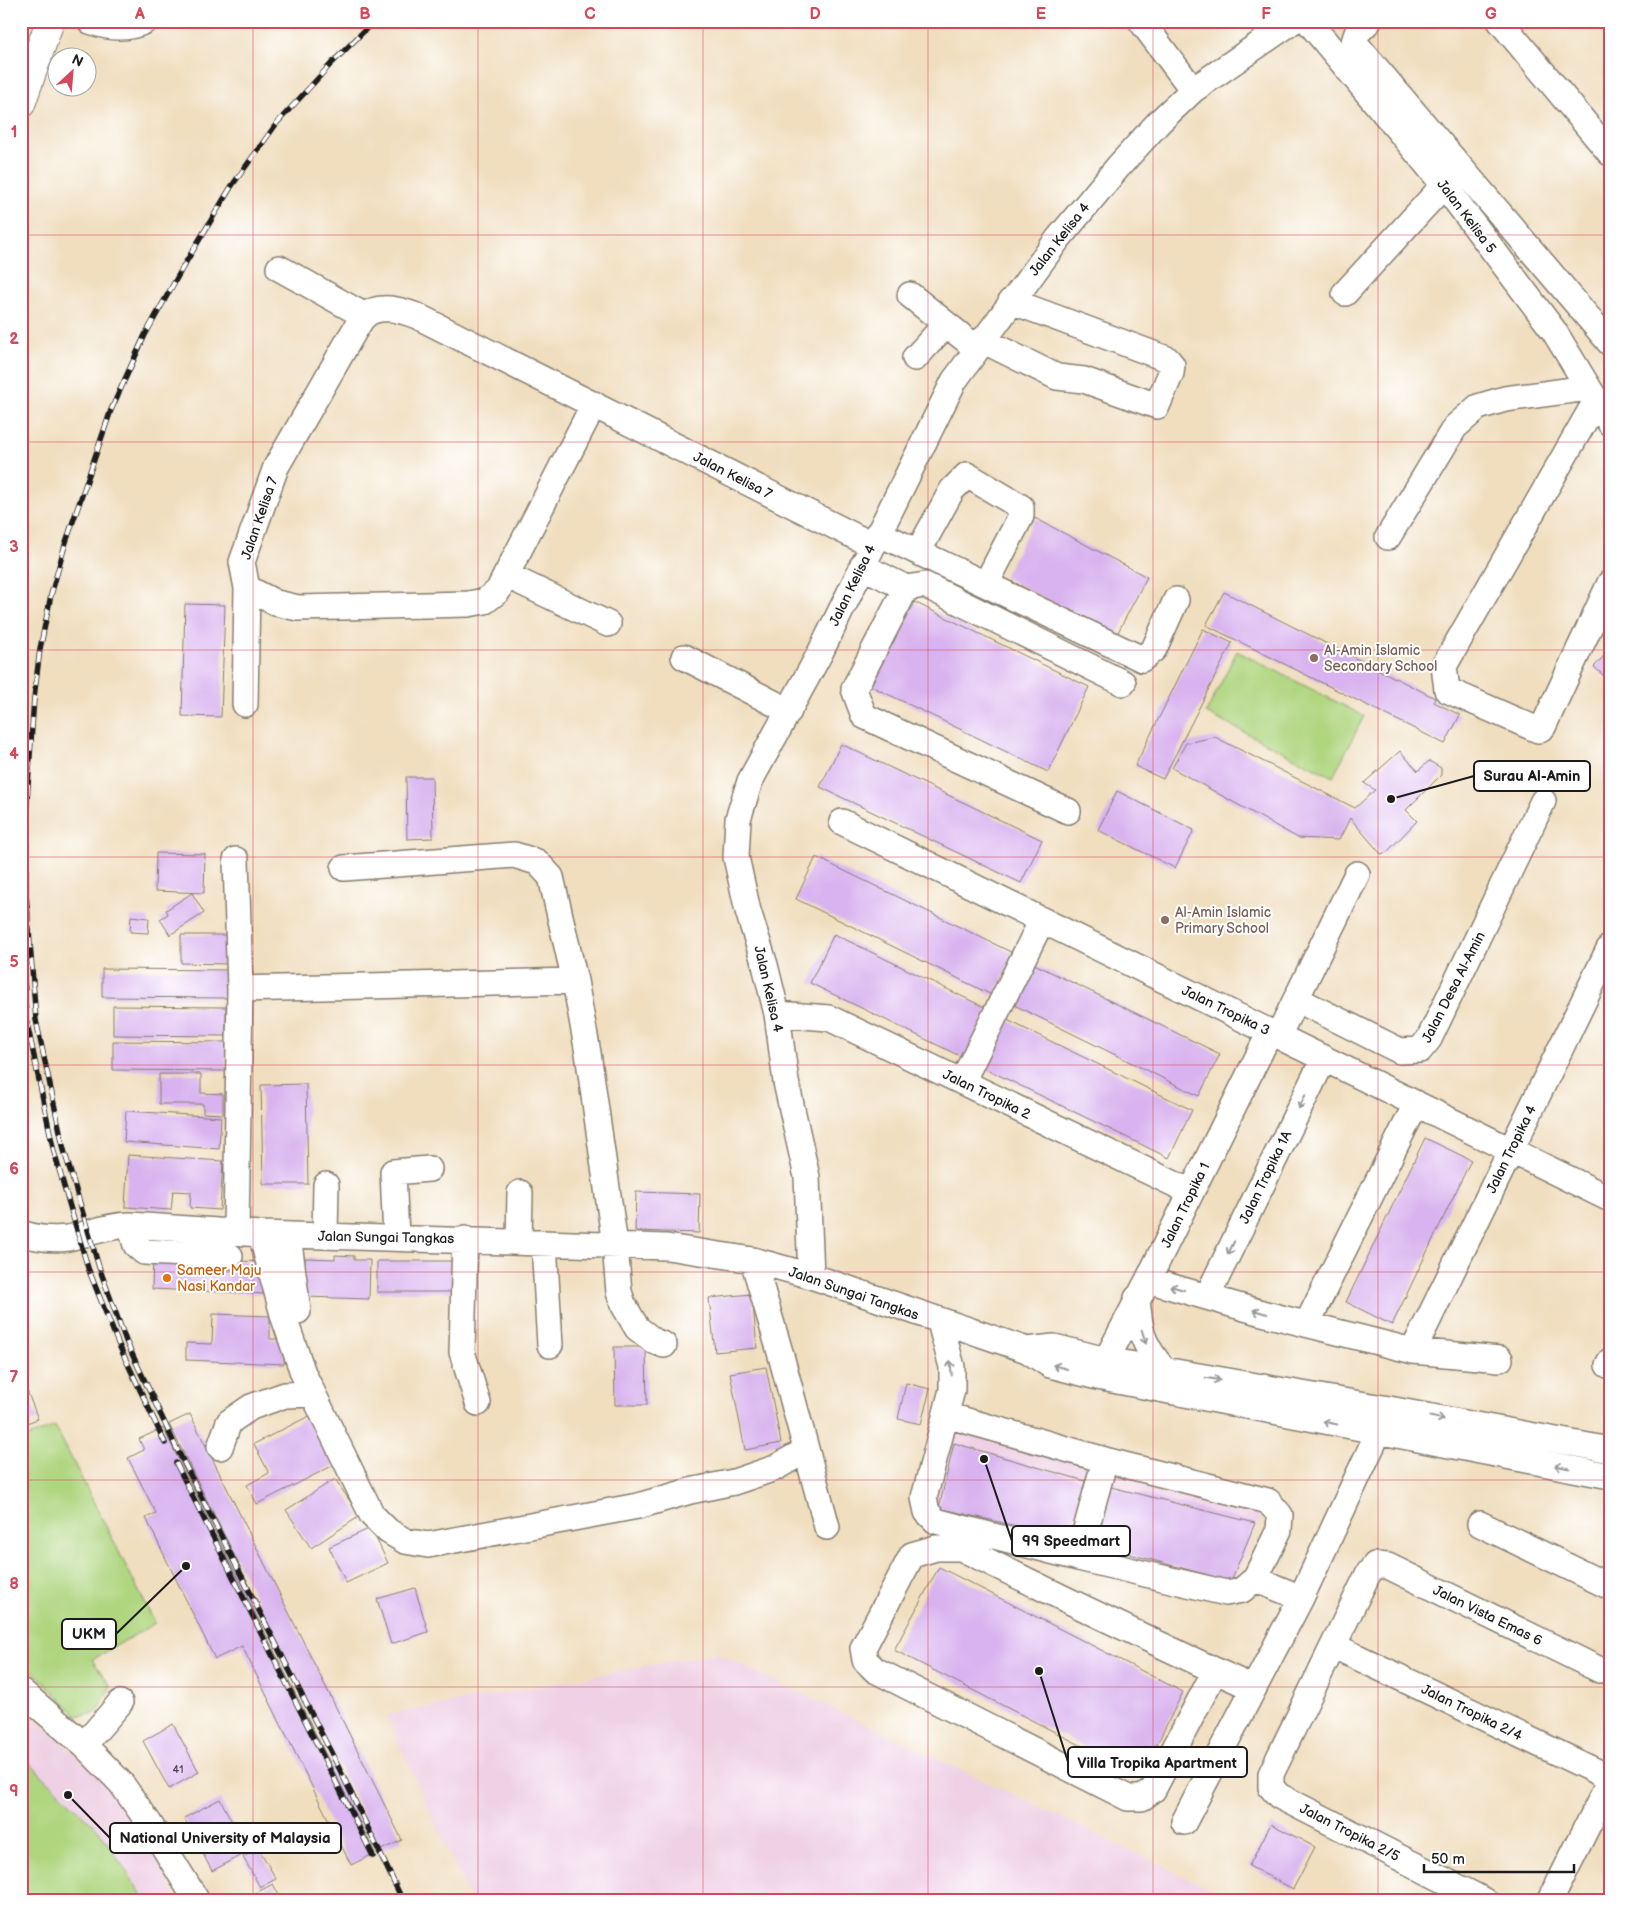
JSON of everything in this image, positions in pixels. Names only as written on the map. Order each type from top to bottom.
[{"type":"main road","points":[[21,104],[50,21]]},
{"type":"street","points":[[90,21],[105,26],[126,27],[145,21]]},
{"type":"street","points":[[1141,21],[1193,90]]},
{"type":"street","name":"Jalan Kelisa 4","points":[[811,1276],[807,1177],[786,1082],[777,1014],[765,965],[748,911],[736,858],[738,819],[750,781],[819,655],[870,548],[954,381],[979,344],[1058,239],[1118,167],[1159,122],[1193,90],[1293,21]]},
{"type":"street","name":"Jalan Kelisa 5","points":[[1308,21],[1444,185],[1554,331],[1610,423]]},
{"type":"street","points":[[1369,21],[1357,33],[1354,42],[1608,336]]},
{"type":"street","points":[[1500,21],[1610,152]]},
{"type":"street","points":[[1345,293],[1444,185]]},
{"type":"street","points":[[279,268],[364,316]]},
{"type":"street","points":[[910,295],[946,324],[979,344],[1057,377],[1084,380],[1157,406],[1171,373],[1172,364],[1167,359],[1011,301]]},
{"type":"street","name":"Jalan Kelisa 7","points":[[245,704],[247,588],[242,562],[276,467],[364,316],[383,308],[401,310],[594,404],[870,548]]},
{"type":"street","points":[[915,358],[946,324]]},
{"type":"street","points":[[1388,537],[1455,427],[1478,407],[1505,399],[1592,395]]},
{"type":"street","points":[[1592,395],[1444,666],[1447,690],[1538,730],[1543,727],[1610,583]]},
{"type":"street","points":[[247,588],[276,603],[298,608],[485,602],[498,591],[594,404]]},
{"type":"street","points":[[918,552],[952,490],[966,475],[1021,507],[1021,516],[986,584]]},
{"type":"street","points":[[870,548],[918,552],[1142,659],[1154,648],[1176,600]]},
{"type":"street","points":[[870,548],[906,588]]},
{"type":"street","points":[[506,575],[608,624]]},
{"type":"street","points":[[906,588],[925,585],[1123,683]]},
{"type":"street","points":[[906,588],[854,689],[864,716],[1068,811]]},
{"type":"street","points":[[684,657],[789,710]]},
{"type":"street","name":"Jalan Desa Al-Amin","points":[[1296,999],[1400,1051],[1420,1050],[1430,1039],[1543,801]]},
{"type":"street","name":"Jalan Tropika 3","points":[[842,822],[1610,1199]]},
{"type":"street","points":[[344,868],[514,855],[537,862],[551,878],[575,981],[588,1053],[615,1245],[619,1292],[623,1304],[637,1328],[654,1341],[664,1345]]},
{"type":"street","points":[[236,860],[240,989],[236,1232]]},
{"type":"street","name":"Jalan Tropika 1","points":[[1101,1369],[1274,1034],[1296,999],[1357,874]]},
{"type":"street","points":[[962,1082],[1042,920]]},
{"type":"street","name":"Jalan Tropika 4","points":[[1413,1351],[1610,947]]},
{"type":"street","points":[[240,989],[575,981]]},
{"type":"street","name":"Jalan Tropika 2","points":[[777,1014],[829,1018],[1191,1192]]},
{"type":"street","name":"Jalan Tropika 1A","points":[[1207,1297],[1324,1058]]},
{"type":"street","points":[[1307,1324],[1416,1104]]},
{"type":"street","points":[[396,1237],[393,1172],[429,1169]]},
{"type":"street","points":[[325,1236],[326,1185]]},
{"type":"street","points":[[518,1193],[519,1242]]},
{"type":"street","name":"Jalan Sungai Tangkas","points":[[21,1233],[44,1238],[68,1238],[115,1225],[130,1225],[261,1234],[667,1246],[761,1262],[811,1276],[940,1322],[1027,1350]]},
{"type":"street","points":[[130,1225],[136,1245],[144,1252],[230,1256]]},
{"type":"street","points":[[261,1234],[284,1318],[312,1394],[372,1515],[388,1531],[405,1541],[428,1545],[638,1506],[690,1491],[734,1482],[775,1468],[806,1450]]},
{"type":"street","points":[[288,1235],[298,1311]]},
{"type":"street","points":[[465,1239],[462,1352],[478,1402]]},
{"type":"street","points":[[544,1242],[550,1345]]},
{"type":"street","points":[[761,1262],[806,1450],[827,1527]]},
{"type":"street","points":[[1138,1297],[1142,1337],[1150,1353],[1165,1371]]},
{"type":"street","points":[[1065,1350],[1095,1341],[1138,1297],[1207,1297],[1413,1351],[1500,1359]]},
{"type":"street","points":[[940,1322],[952,1367],[952,1390],[924,1498],[928,1512],[936,1521],[1078,1558],[1226,1593],[1242,1590],[1255,1579],[1279,1530],[1280,1515],[1268,1501],[1105,1460],[946,1415]]},
{"type":"street","points":[[1027,1350],[1054,1347],[1065,1350],[1101,1369],[1378,1433],[1610,1476]]},
{"type":"street","points":[[1027,1350],[1050,1365],[1165,1371],[1389,1409],[1610,1450]]},
{"type":"street","points":[[220,1447],[229,1422],[251,1406],[285,1395],[312,1394]]},
{"type":"street","points":[[1184,1822],[1302,1598],[1389,1409]]},
{"type":"street","points":[[1078,1558],[1105,1460]]},
{"type":"street","points":[[1480,1524],[1610,1587]]},
{"type":"street","points":[[1215,1671],[1153,1790],[1142,1798],[1128,1798],[875,1670],[865,1660],[863,1648],[912,1555],[936,1548],[961,1548],[1160,1646],[1253,1688]]},
{"type":"street","name":"Jalan Vista Emas 6","points":[[1334,1646],[1368,1574],[1375,1565],[1388,1566],[1600,1670]]},
{"type":"street","points":[[1255,1579],[1302,1598]]},
{"type":"street","name":"Jalan Tropika 2/4","points":[[1334,1646],[1610,1780]]},
{"type":"street","name":"Jalan Tropika 2/5","points":[[1334,1646],[1271,1774],[1271,1788],[1279,1796],[1485,1901]]},
{"type":"street","points":[[21,1691],[84,1746],[121,1783],[149,1823],[197,1901]]},
{"type":"street","points":[[84,1746],[120,1703]]},
{"type":"street","points":[[1198,1704],[1236,1721]]},
{"type":"street","points":[[1550,1901],[1610,1780]]},
{"type":"shaded area","points":[[950,1423],[1265,1510],[1233,1585],[936,1515],[929,1498]]},
{"type":"shaded area","points":[[717,1653],[1236,1901],[471,1901],[386,1715]]},
{"type":"shaded area","points":[[21,1706],[101,1778],[130,1812],[178,1901],[21,1901]]},
{"type":"green space","points":[[1237,651],[1364,716],[1333,777],[1206,713]]},
{"type":"green space","points":[[55,1426],[155,1623],[92,1660],[111,1686],[96,1713],[77,1716],[21,1658],[21,1440]]},
{"type":"green space","points":[[21,1755],[98,1829],[146,1901],[21,1901]]},
{"type":"building","points":[[1035,518],[1147,577],[1116,636],[1004,577]]},
{"type":"building","points":[[1224,592],[1435,698],[1434,702],[1460,715],[1445,744],[1206,625]]},
{"type":"building","points":[[910,600],[1089,687],[1048,772],[869,685]]},
{"type":"building","points":[[185,604],[225,605],[221,717],[182,716]]},
{"type":"building","points":[[1203,629],[1232,643],[1163,779],[1135,766]]},
{"type":"building","points":[[1610,649],[1610,681],[1594,667]]},
{"type":"building","points":[[1215,737],[1355,808],[1375,790],[1364,783],[1400,751],[1418,771],[1429,761],[1441,768],[1441,775],[1406,810],[1417,821],[1387,852],[1381,854],[1350,818],[1339,840],[1298,838],[1172,768],[1186,743]]},
{"type":"building","points":[[841,744],[1042,840],[1021,883],[820,787]]},
{"type":"building","points":[[406,777],[432,777],[433,838],[407,839]]},
{"type":"building","points":[[1117,791],[1194,830],[1175,868],[1098,830]]},
{"type":"building","points":[[156,853],[205,854],[204,893],[155,891]]},
{"type":"building","points":[[816,857],[1015,954],[994,996],[796,899]]},
{"type":"building","points":[[192,893],[204,913],[170,935],[160,919],[168,914],[166,910]]},
{"type":"building","points":[[131,916],[149,918],[148,933],[130,932]]},
{"type":"building","points":[[834,934],[988,1009],[964,1058],[810,983]]},
{"type":"building","points":[[181,935],[229,935],[230,964],[181,963]]},
{"type":"building","points":[[1028,961],[1220,1054],[1199,1096],[1008,1002]]},
{"type":"building","points":[[102,969],[231,970],[231,998],[102,997]]},
{"type":"building","points":[[113,1006],[226,1007],[226,1036],[113,1035]]},
{"type":"building","points":[[1001,1017],[1192,1110],[1169,1158],[978,1065]]},
{"type":"building","points":[[113,1041],[226,1042],[226,1071],[113,1070]]},
{"type":"building","points":[[159,1074],[201,1074],[201,1093],[223,1094],[223,1114],[203,1113],[203,1104],[159,1104]]},
{"type":"building","points":[[306,1084],[308,1184],[263,1184],[261,1085]]},
{"type":"building","points":[[126,1111],[221,1117],[219,1149],[124,1142]]},
{"type":"building","points":[[1425,1138],[1471,1160],[1392,1325],[1346,1302]]},
{"type":"building","points":[[128,1155],[223,1161],[220,1210],[190,1208],[191,1192],[173,1191],[171,1210],[125,1207]]},
{"type":"building","points":[[636,1192],[700,1194],[699,1233],[635,1231]]},
{"type":"building","points":[[335,1255],[354,1256],[354,1260],[370,1260],[369,1299],[304,1297],[305,1258],[335,1259]]},
{"type":"building","points":[[153,1258],[267,1262],[266,1294],[152,1289]]},
{"type":"building","points":[[377,1261],[458,1261],[458,1292],[377,1292]]},
{"type":"building","points":[[752,1294],[757,1348],[715,1352],[709,1298]]},
{"type":"building","points":[[213,1314],[270,1316],[270,1339],[285,1339],[284,1364],[186,1360],[186,1343],[212,1344]]},
{"type":"building","points":[[614,1347],[646,1347],[647,1405],[615,1405]]},
{"type":"building","points":[[766,1367],[781,1443],[745,1450],[730,1373]]},
{"type":"building","points":[[906,1383],[930,1389],[921,1424],[898,1419]]},
{"type":"building","points":[[26,1388],[38,1419],[21,1425],[21,1389]]},
{"type":"building","points":[[190,1414],[402,1840],[381,1850],[169,1424]]},
{"type":"building","points":[[311,1415],[336,1464],[257,1504],[247,1485],[269,1473],[254,1444]]},
{"type":"building","points":[[163,1428],[375,1853],[351,1865],[242,1646],[215,1659],[146,1518],[156,1513],[128,1458],[144,1450],[139,1439]]},
{"type":"building","points":[[954,1443],[1085,1481],[1072,1539],[939,1508]]},
{"type":"building","points":[[335,1479],[360,1516],[311,1548],[286,1510]]},
{"type":"building","points":[[1111,1487],[1255,1523],[1231,1581],[1092,1544]]},
{"type":"building","points":[[371,1528],[388,1563],[346,1583],[329,1547]]},
{"type":"building","points":[[939,1567],[1183,1692],[1141,1776],[894,1650]]},
{"type":"building","points":[[415,1588],[428,1632],[391,1644],[377,1599]]},
{"type":"building","points":[[173,1724],[199,1772],[169,1789],[143,1741]]},
{"type":"building","points":[[220,1799],[248,1852],[212,1871],[184,1818]]},
{"type":"building","points":[[1271,1824],[1315,1847],[1293,1889],[1249,1866]]},
{"type":"building","points":[[259,1849],[276,1879],[260,1887],[243,1857]]},
{"type":"building","points":[[273,1884],[282,1901],[250,1901],[248,1897]]},
{"type":"railway","points":[[374,21],[331,64],[277,123],[231,187],[145,335],[111,410],[65,545],[51,595],[40,649],[34,698],[27,800],[26,892],[36,1020],[64,1150],[99,1267],[126,1341],[175,1445],[342,1774],[403,1901]]},
{"type":"railway","points":[[22,930],[26,1018],[54,1152],[88,1268],[118,1343],[165,1443]]},
{"type":"railway","points":[[176,1463],[373,1856]]},
{"type":"place","name":"Al-Amin Islamic Secondary School","points":[[1314,658]]},
{"type":"place","name":"Surau Al-Amin","points":[[1391,799]]},
{"type":"place","name":"Al-Amin Islamic Primary School","points":[[1165,920]]},
{"type":"place","name":"Sameer Maju Nasi Kandar","points":[[167,1278]]},
{"type":"place","name":"99 Speedmart","points":[[984,1459]]},
{"type":"place","name":"UKM","points":[[186,1566]]},
{"type":"place","name":"Villa Tropika Apartment","points":[[1039,1671]]},
{"type":"place","name":"National University of Malaysia","points":[[68,1795]]}]
